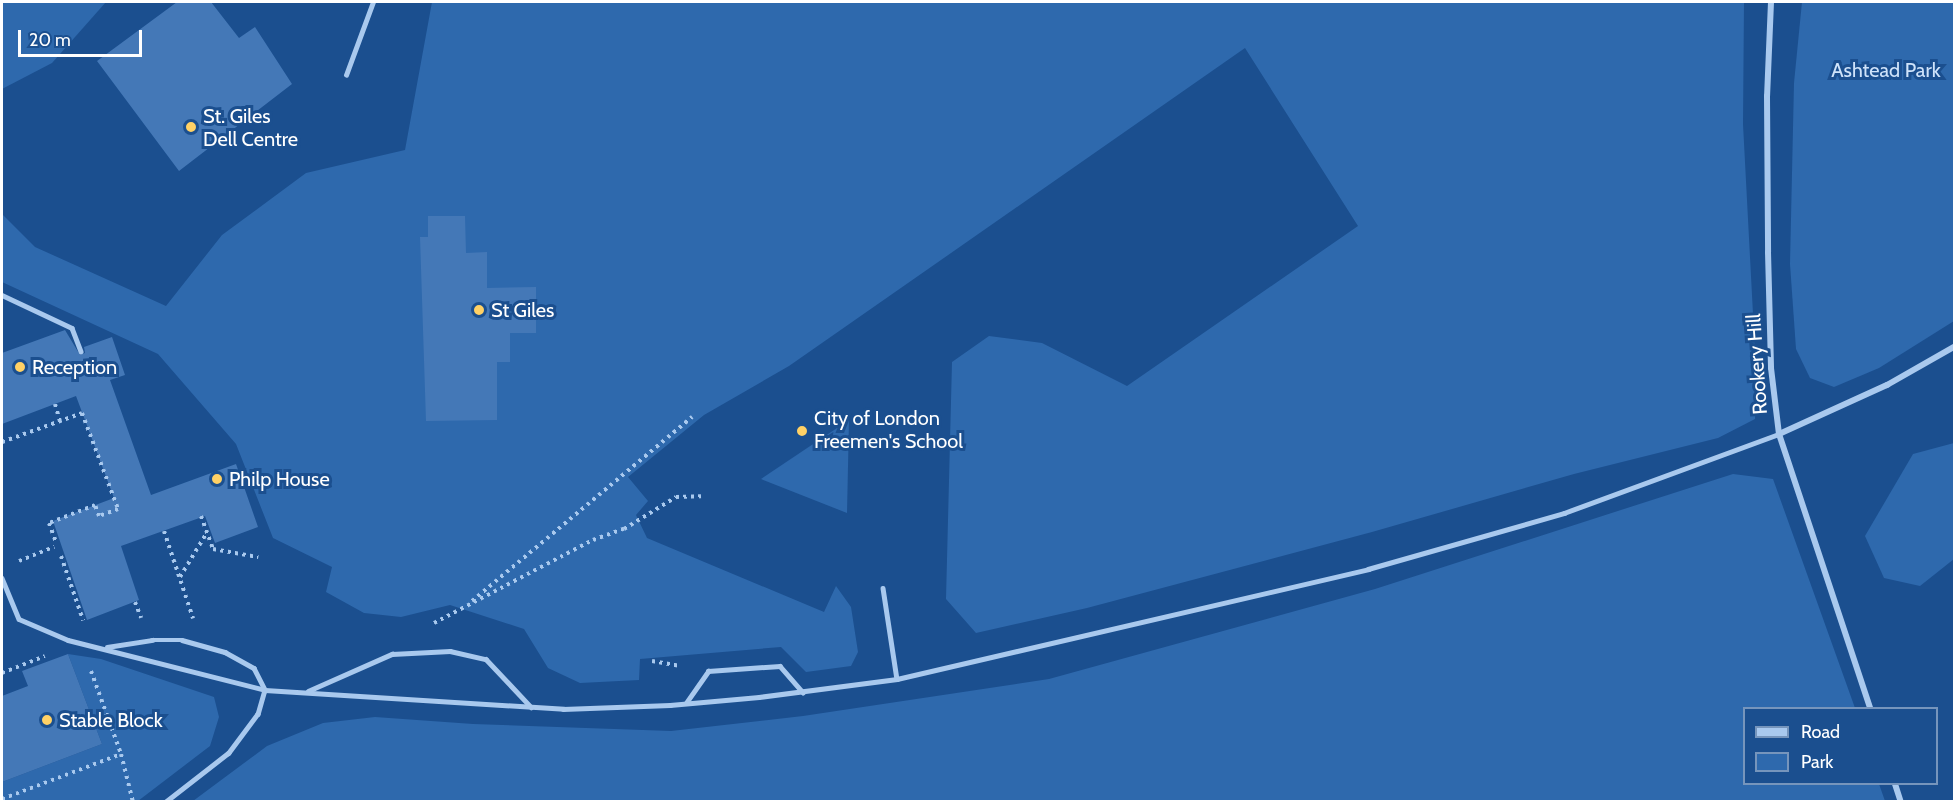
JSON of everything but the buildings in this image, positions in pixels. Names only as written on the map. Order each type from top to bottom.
[{"type":"street","name":"Rookery Hill","points":[[1771,2],[1767,96],[1768,252],[1771,368],[1779,434],[1870,707]]},
{"type":"street","points":[[1779,434],[1887,385],[1954,347]]},
{"type":"street","points":[[1896,785],[1901,801]]},
{"type":"lane","points":[[346,75],[373,2]]},
{"type":"lane","points":[[2,296],[72,328],[81,351]]},
{"type":"lane","points":[[2,578],[19,619],[68,640],[265,690],[563,709],[686,703],[803,692],[897,679],[1368,569],[1564,513],[1779,434]]},
{"type":"lane","points":[[883,588],[897,679]]},
{"type":"lane","points":[[103,648],[152,640],[182,640],[225,652],[254,668],[265,690],[258,714],[229,753],[166,801]]},
{"type":"lane","points":[[306,692],[392,654],[450,651],[486,659],[531,707]]},
{"type":"lane","points":[[686,703],[708,671],[780,666],[803,692]]},
{"type":"path","points":[[55,404],[60,421]]},
{"type":"path","points":[[2,442],[82,413],[118,509],[99,516],[95,506],[49,523],[56,542]]},
{"type":"path","points":[[465,607],[692,417]]},
{"type":"path","points":[[434,623],[593,540],[624,529],[676,498],[700,496]]},
{"type":"path","points":[[201,516],[213,549],[258,557]]},
{"type":"path","points":[[164,531],[193,619]]},
{"type":"path","points":[[180,577],[206,533]]},
{"type":"path","points":[[13,563],[54,547]]},
{"type":"path","points":[[61,556],[85,628]]},
{"type":"path","points":[[135,602],[138,612]]},
{"type":"path","points":[[2,673],[48,655]]},
{"type":"path","points":[[89,664],[121,754],[133,801]]},
{"type":"path","points":[[2,800],[121,754]]},
{"type":"green space","points":[[2,2],[106,2],[52,63],[2,89]]},
{"type":"green space","points":[[432,2],[1744,2],[1743,124],[1756,371],[1755,419],[1718,438],[1574,474],[1372,532],[1087,608],[976,633],[946,599],[952,362],[989,336],[1042,343],[1127,386],[1358,226],[1245,48],[789,366],[704,415],[628,477],[648,501],[636,515],[647,538],[824,612],[836,586],[851,607],[858,652],[851,666],[806,672],[781,647],[640,659],[639,680],[580,683],[548,668],[524,629],[450,605],[401,617],[364,613],[326,592],[332,567],[273,538],[236,444],[158,354],[2,282],[2,214],[35,247],[166,306],[222,235],[306,173],[405,150]]},
{"type":"green space","name":"Ashtead Park","points":[[1802,2],[1954,2],[1954,321],[1879,368],[1834,387],[1810,378],[1796,349],[1790,264],[1794,83]]},
{"type":"green space","points":[[849,420],[847,513],[761,479]]},
{"type":"green space","points":[[1954,443],[1954,559],[1920,586],[1884,578],[1865,536],[1913,454]]},
{"type":"green space","points":[[1733,474],[1773,479],[1855,707],[1743,707],[1743,785],[1879,785],[1885,801],[193,801],[267,746],[323,723],[375,717],[473,724],[671,731],[803,716],[1049,679],[1375,589]]},
{"type":"green space","points":[[68,654],[101,659],[214,697],[219,717],[210,746],[138,801],[2,802],[2,782],[102,744]]},
{"type":"place","name":"St. Giles Dell Centre","points":[[191,127]]},
{"type":"place","name":"St Giles","points":[[479,310]]},
{"type":"place","name":"Reception","points":[[20,367]]},
{"type":"place","name":"City of London Freemen's School","points":[[802,431]]},
{"type":"place","name":"Philp House","points":[[217,479]]},
{"type":"place","name":"Stable Block","points":[[47,720]]}]
